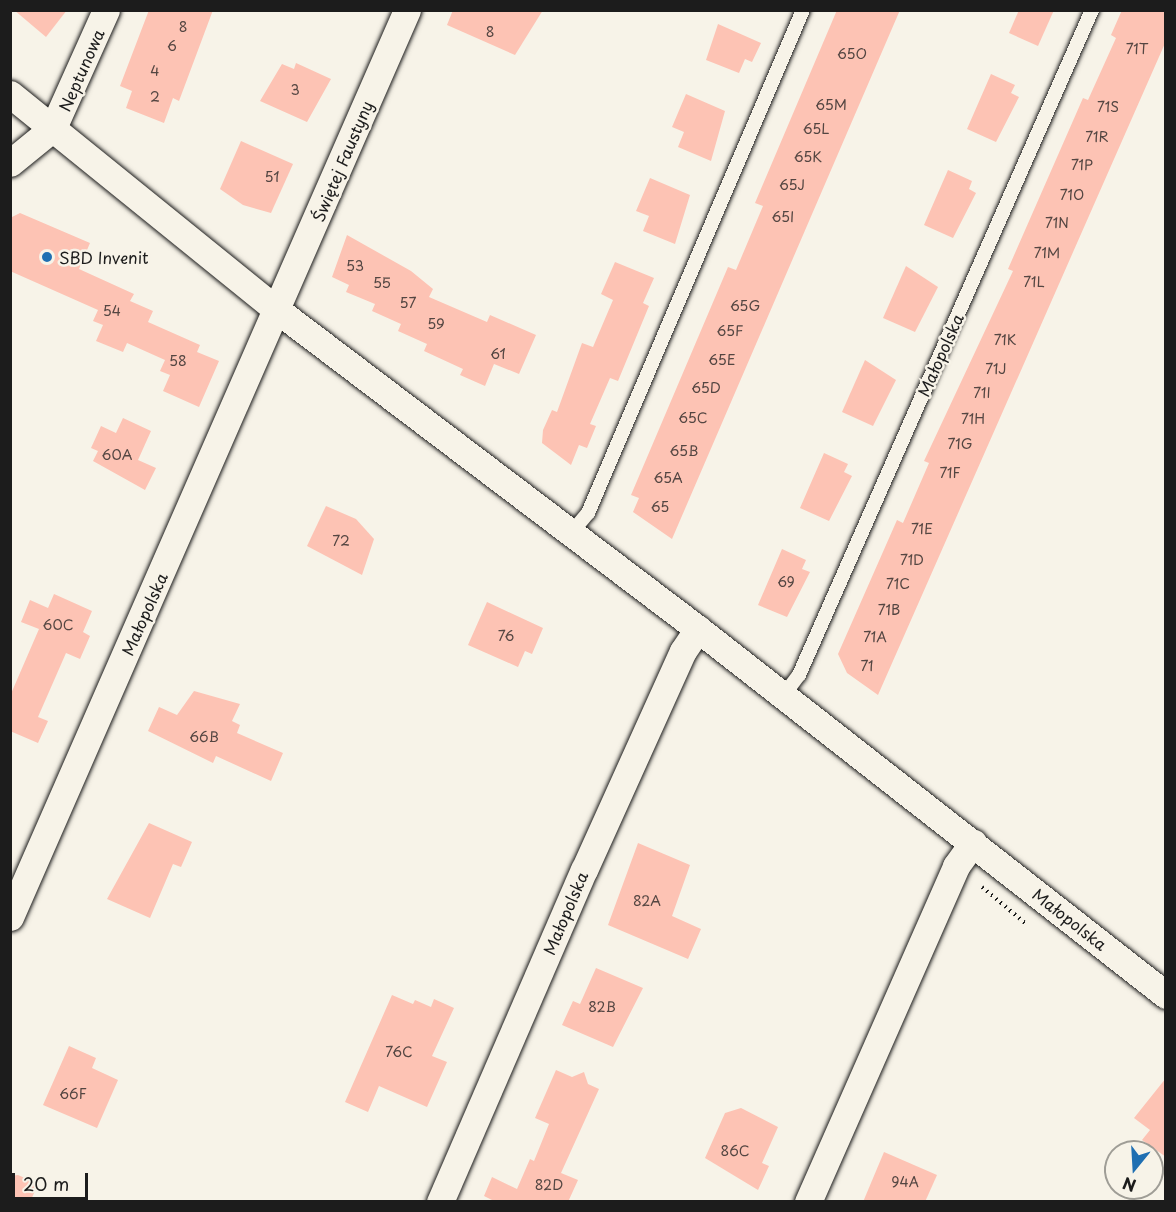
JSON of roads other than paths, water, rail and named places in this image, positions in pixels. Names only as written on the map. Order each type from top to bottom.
[{"type":"street","name":"Neptunowa","points":[[53,128],[106,10]]},
{"type":"street","name":"Świętej Faustyny","points":[[278,310],[407,10]]},
{"type":"street","name":"Małopolska","points":[[10,94],[278,310],[698,629],[1166,995]]},
{"type":"street","points":[[10,163],[53,128]]},
{"type":"street","name":"Małopolska","points":[[10,917],[278,310]]},
{"type":"street","name":"Małopolska","points":[[440,1202],[593,849],[682,651],[698,629]]},
{"type":"street","points":[[808,1202],[956,866],[973,843]]},
{"type":"lane","points":[[572,532],[588,513],[803,10]]},
{"type":"lane","name":"Małopolska","points":[[783,696],[799,675],[1092,10]]},
{"type":"place","name":"SBD Invenit","points":[[47,257]]}]
